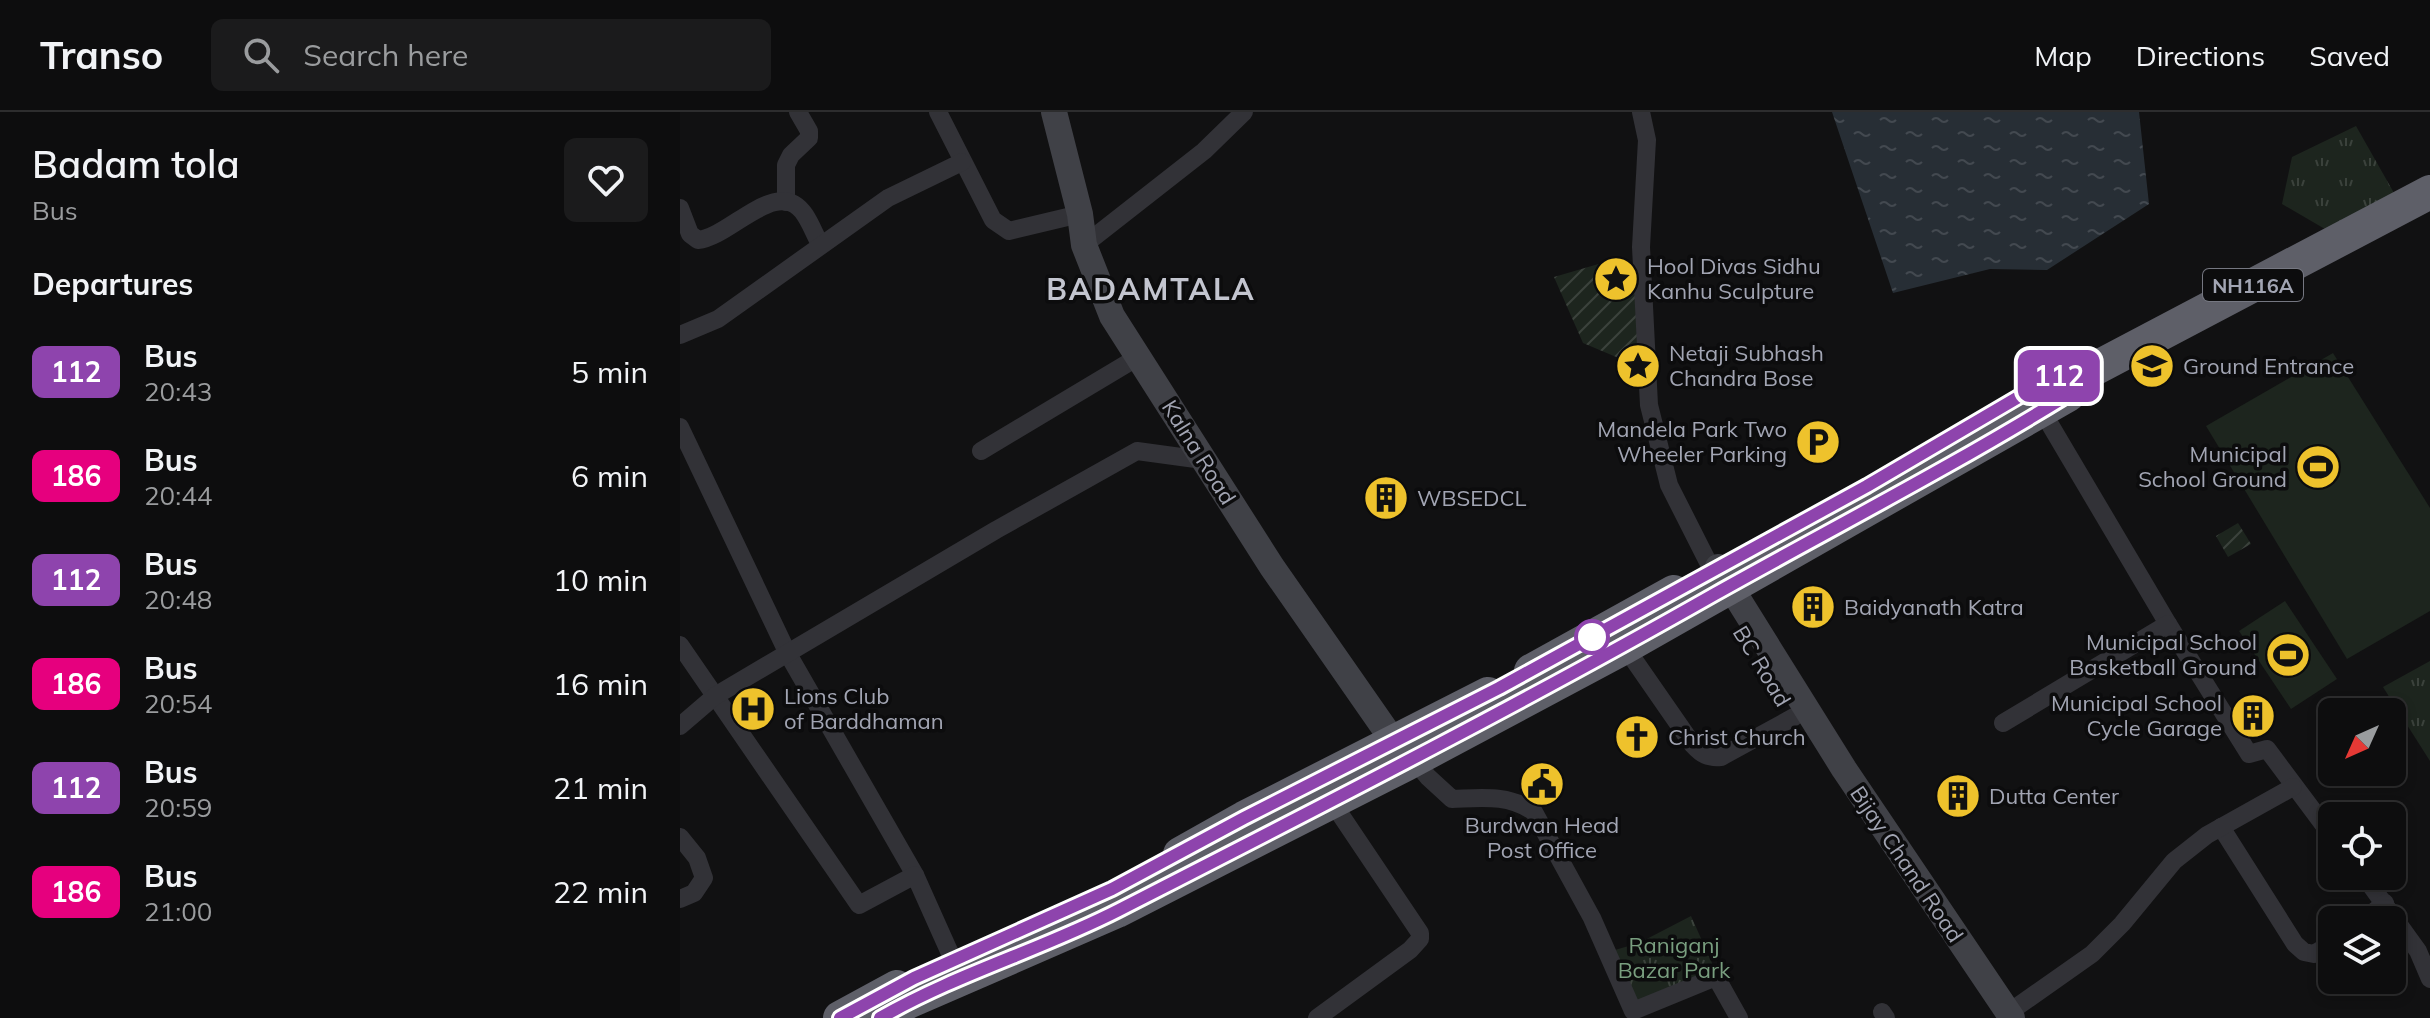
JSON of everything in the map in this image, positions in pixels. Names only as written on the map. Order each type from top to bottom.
[{"type":"highway","name":"NH116A","points":[[880,1018],[936,989],[1117,911],[1332,802],[1499,688],[2042,411],[2068,395],[2077,378],[2430,192]]},
{"type":"highway","name":"NH116A","points":[[841,1018],[914,978],[1112,889],[1244,818],[1405,755],[1625,647],[1717,578],[1867,486],[2056,375],[2077,378]]},
{"type":"street","points":[[786,202],[786,165],[791,155],[809,138],[809,131],[798,112]]},
{"type":"street","points":[[938,112],[993,220],[1009,231],[1080,214]]},
{"type":"street","name":"Kalna Road","points":[[1054,112],[1080,214],[1084,245],[1112,316],[1272,567],[1405,755]]},
{"type":"street","points":[[1084,245],[1204,151],[1244,112]]},
{"type":"street","points":[[1641,112],[1647,140],[1641,247],[1649,405],[1669,485],[1717,578]]},
{"type":"street","points":[[680,335],[718,319],[753,296],[820,244],[888,198],[962,162]]},
{"type":"street","points":[[680,208],[690,234],[698,240],[709,239],[778,200],[792,203],[804,213],[820,244]]},
{"type":"street","points":[[981,451],[1138,357]]},
{"type":"street","points":[[2042,411],[2249,754],[2267,749],[2318,818]]},
{"type":"street","points":[[680,427],[788,654],[915,875],[953,960]]},
{"type":"street","points":[[680,726],[715,696],[996,530],[1137,451],[1203,460]]},
{"type":"street","name":"BC Road","points":[[1717,578],[1800,713]]},
{"type":"street","points":[[2003,723],[2168,624]]},
{"type":"street","points":[[680,645],[859,905],[915,875]]},
{"type":"street","points":[[1625,647],[1693,745],[1710,757],[1721,757],[1800,713]]},
{"type":"street","name":"Bijay Chand Road","points":[[1800,713],[1877,845],[2005,1016]]},
{"type":"street","points":[[1405,755],[1452,799],[1500,797],[1521,803],[1534,812],[1592,918],[1633,1011],[1716,977],[1736,1017]]},
{"type":"street","points":[[2005,1016],[2092,954],[2122,924],[2174,861],[2221,827],[2293,787]]},
{"type":"street","points":[[1317,1018],[1410,950],[1420,939],[1420,933],[1332,802]]},
{"type":"street","points":[[2221,827],[2295,944],[2304,952],[2318,952]]},
{"type":"street","points":[[680,837],[697,858],[704,878],[694,893],[680,899]]},
{"type":"street","points":[[2375,890],[2418,951],[2430,979]]},
{"type":"street","points":[[2381,906],[2385,903]]},
{"type":"green space","points":[[2356,126],[2394,193],[2325,229],[2282,204],[2292,157]]},
{"type":"green space","points":[[1619,258],[1632,274],[1647,370],[1583,343],[1554,277]]},
{"type":"green space","name":"Municipal School Ground","points":[[2333,353],[2430,508],[2430,611],[2347,659],[2206,426]]},
{"type":"green space","points":[[2238,523],[2251,544],[2228,557],[2216,536]]},
{"type":"green space","name":"Municipal School Basketball Ground","points":[[2285,601],[2337,679],[2291,709],[2239,631]]},
{"type":"green space","points":[[2430,661],[2430,761],[2406,723],[2406,698],[2390,698],[2383,687]]},
{"type":"green space","name":"Raniganj Bazar Park","points":[[1691,916],[1716,972],[1637,1004],[1615,950],[1639,943]]},
{"type":"water","points":[[1832,112],[2139,112],[2149,204],[2047,270],[1990,269],[1893,293]]},
{"type":"bus line","name":"112","points":[[840,1018],[914,978],[1112,889],[1499,688],[1867,486],[2056,375],[2077,378],[2068,395],[1933,474],[1625,647],[1414,760],[1117,911],[908,1002],[880,1018]]},
{"type":"place","name":"Hool Divas Sidhu Kanhu Sculpture","points":[[1616,279]]},
{"type":"place","name":"Netaji Subhash Chandra Bose","points":[[1638,366]]},
{"type":"place","name":"Ground Entrance","points":[[2152,366]]},
{"type":"place","name":"Mandela Park Two Wheeler Parking","points":[[1818,442]]},
{"type":"place","name":"Municipal School Ground","points":[[2318,467]]},
{"type":"place","name":"WBSEDCL","points":[[1386,498]]},
{"type":"place","name":"Baidyanath Katra","points":[[1813,607]]},
{"type":"place","name":"Municipal School Basketball Ground","points":[[2288,655]]},
{"type":"place","name":"Lions Club of Barddhaman","points":[[753,709]]},
{"type":"place","name":"Municipal School Cycle Garage","points":[[2253,716]]},
{"type":"place","name":"Christ Church","points":[[1637,737]]},
{"type":"place","name":"Burdwan Head Post Office","points":[[1542,784]]},
{"type":"place","name":"Dutta Center","points":[[1958,796]]},
{"type":"district","name":"BADAMTALA","points":[[1151,289]]}]
